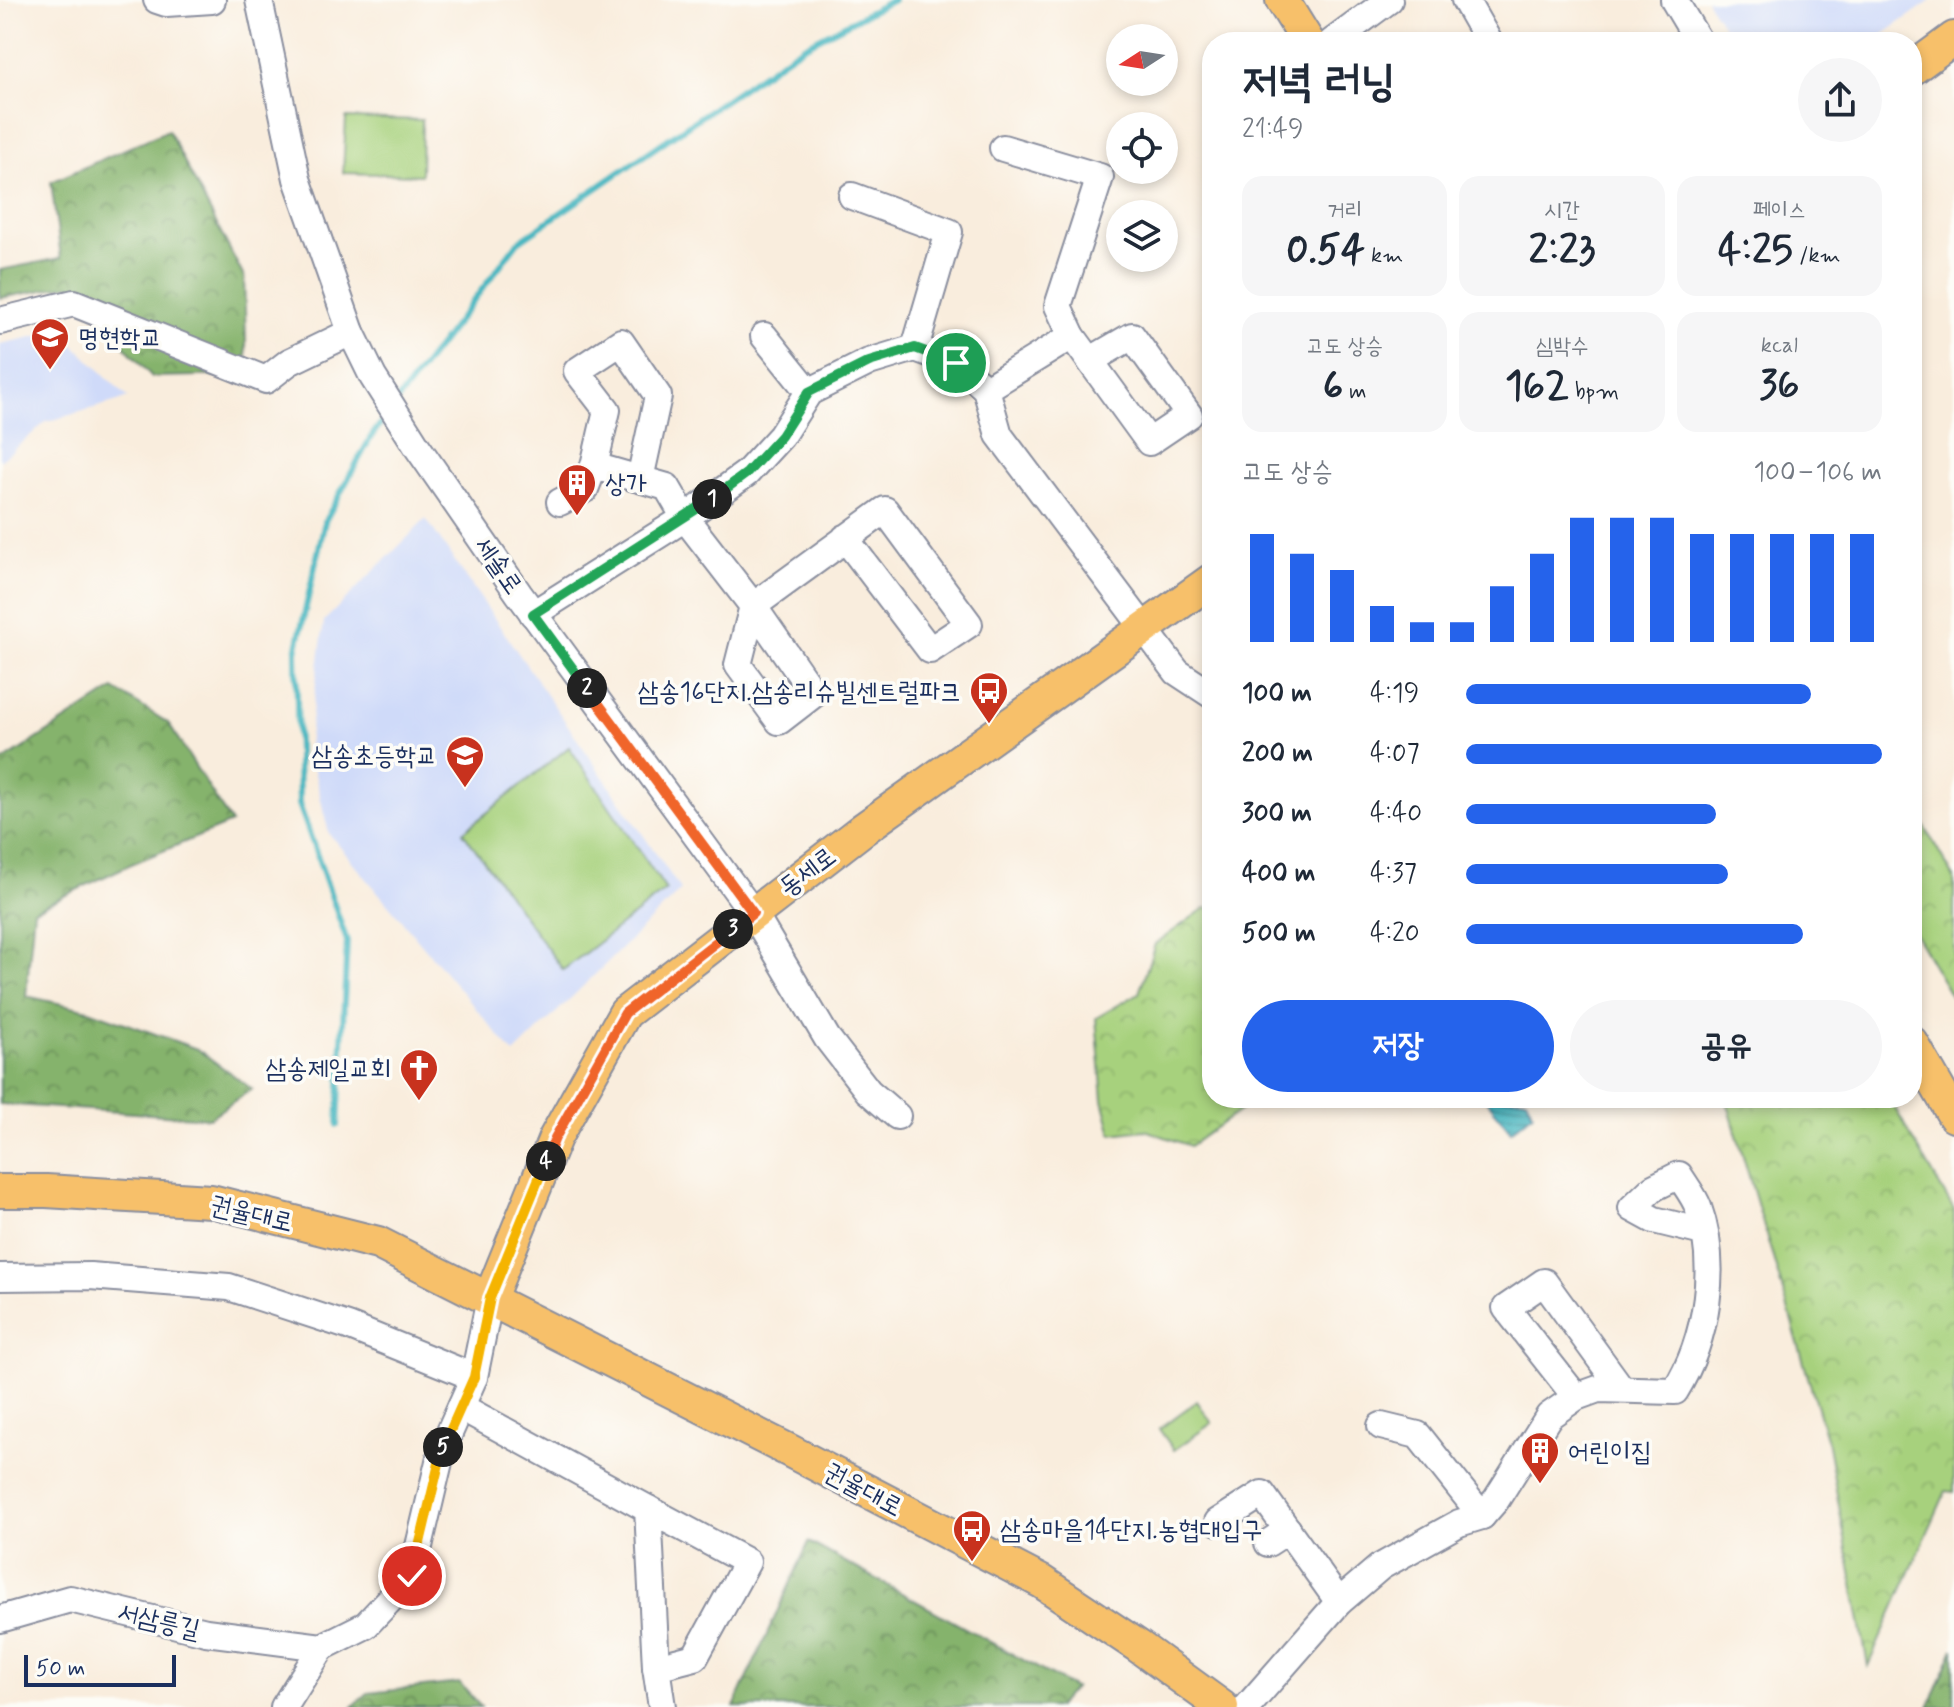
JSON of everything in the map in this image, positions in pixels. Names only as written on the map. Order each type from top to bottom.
[{"type":"main road","points":[[1282,0],[1302,32]]},
{"type":"main road","points":[[1922,62],[1954,38]]},
{"type":"main road","name":"동세로","points":[[490,1298],[555,1138],[625,1013],[862,830],[1202,587]]},
{"type":"main road","points":[[1922,1060],[1954,1116]]},
{"type":"main road","name":"권율대로","points":[[0,1191],[211,1201],[378,1243],[1042,1582],[1222,1707]]},
{"type":"street","points":[[157,0],[166,3],[212,0]]},
{"type":"street","points":[[0,321],[74,303],[266,380],[289,362],[351,332],[297,179],[259,0]]},
{"type":"street","points":[[1346,32],[1389,0]]},
{"type":"street","points":[[1465,0],[1483,32]]},
{"type":"street","points":[[1674,0],[1693,32]]},
{"type":"street","points":[[1003,148],[1100,177],[1058,306],[1072,336],[1091,360]]},
{"type":"street","points":[[852,196],[949,232],[915,348]]},
{"type":"street","name":"세솔로","points":[[351,332],[373,377],[418,448],[533,614],[753,913],[827,1038],[868,1091],[897,1116]]},
{"type":"street","points":[[764,336],[809,392]]},
{"type":"street","points":[[986,389],[1072,336]]},
{"type":"street","points":[[560,502],[585,489],[594,466],[607,410],[577,371],[621,342],[658,396],[640,479]]},
{"type":"street","points":[[533,614],[685,518],[747,473],[781,436],[809,392],[869,362],[915,348],[956,363],[986,389],[999,435],[1177,672],[1202,688]]},
{"type":"street","points":[[594,466],[667,487],[685,518],[753,606],[845,538],[885,510],[969,624],[930,650],[845,538]]},
{"type":"street","points":[[1247,1707],[1339,1602],[1380,1567],[1459,1523],[1482,1516],[1496,1500],[1549,1416],[1576,1397],[1598,1389],[1675,1391],[1688,1370],[1705,1314],[1708,1289],[1703,1232]]},
{"type":"street","points":[[0,1277],[90,1276],[229,1287],[348,1326],[474,1377]]},
{"type":"street","points":[[1576,1397],[1506,1308],[1544,1282],[1621,1388]]},
{"type":"street","points":[[284,1707],[322,1647],[366,1625],[412,1576],[442,1449],[474,1377],[490,1298]]},
{"type":"street","points":[[461,1407],[747,1562],[695,1657],[656,1667]]},
{"type":"street","points":[[1381,1426],[1418,1435],[1482,1516]]},
{"type":"street","points":[[1218,1522],[1262,1494],[1278,1537],[1339,1602]]},
{"type":"street","points":[[648,1509],[656,1667],[662,1707]]},
{"type":"street","name":"서삼릉길","points":[[0,1619],[70,1599],[206,1632],[322,1647]]},
{"type":"shaded area","points":[[1706,0],[1932,0],[1886,32],[1727,32]]},
{"type":"shaded area","name":"명현학교","points":[[60,331],[128,398],[46,422],[0,461],[0,344]]},
{"type":"shaded area","name":"삼송초등학교","points":[[426,519],[681,890],[514,1054],[329,834],[308,745],[324,621]]},
{"type":"green space","points":[[346,118],[422,120],[421,175],[343,173]]},
{"type":"green space","points":[[168,130],[244,277],[247,375],[152,377],[70,285],[0,298],[0,270],[61,258],[51,182]]},
{"type":"green space","points":[[114,689],[168,723],[231,823],[129,865],[34,910],[26,996],[89,1010],[197,1049],[252,1089],[209,1118],[0,1104],[0,763]]},
{"type":"green space","points":[[569,747],[666,890],[563,970],[463,832]]},
{"type":"green space","points":[[1922,822],[1954,878],[1954,1001],[1922,946]]},
{"type":"green space","points":[[1202,910],[1202,1108],[1244,1108],[1190,1146],[1145,1130],[1112,1134],[1103,1100],[1096,1018],[1139,993],[1155,944]]},
{"type":"green space","points":[[1729,1108],[1895,1108],[1954,1210],[1954,1492],[1946,1491],[1868,1666],[1828,1445]]},
{"type":"green space","points":[[1197,1401],[1212,1423],[1174,1450],[1159,1429]]},
{"type":"green space","points":[[809,1542],[1074,1688],[1057,1707],[734,1707]]},
{"type":"green space","points":[[1954,1648],[1954,1707],[1929,1707]]},
{"type":"green space","points":[[459,1683],[481,1707],[352,1707],[368,1693]]},
{"type":"water","points":[[1493,1108],[1531,1108],[1533,1113],[1511,1131]]},
{"type":"waterway","points":[[397,401],[518,242],[802,47],[893,0]]},
{"type":"waterway","points":[[338,1125],[347,941],[299,804],[296,652],[325,521],[371,437],[388,413]]},
{"type":"place","name":"명현학교","points":[[50,371]]},
{"type":"place","name":"상가","points":[[577,517]]},
{"type":"place","name":"삼송16단지.삼송리슈빌센트럴파크","points":[[989,725]]},
{"type":"place","name":"삼송초등학교","points":[[465,789]]},
{"type":"place","name":"삼송제일교회","points":[[419,1102]]},
{"type":"place","name":"어린이집","points":[[1540,1485]]},
{"type":"place","name":"삼송마을14단지.농협대입구","points":[[972,1563]]},
{"type":"route","points":[[412,1576],[442,1449],[474,1377],[490,1298],[555,1138],[625,1013],[753,913],[533,614],[685,518],[747,473],[781,436],[809,392],[869,362],[915,348],[956,363]]}]
